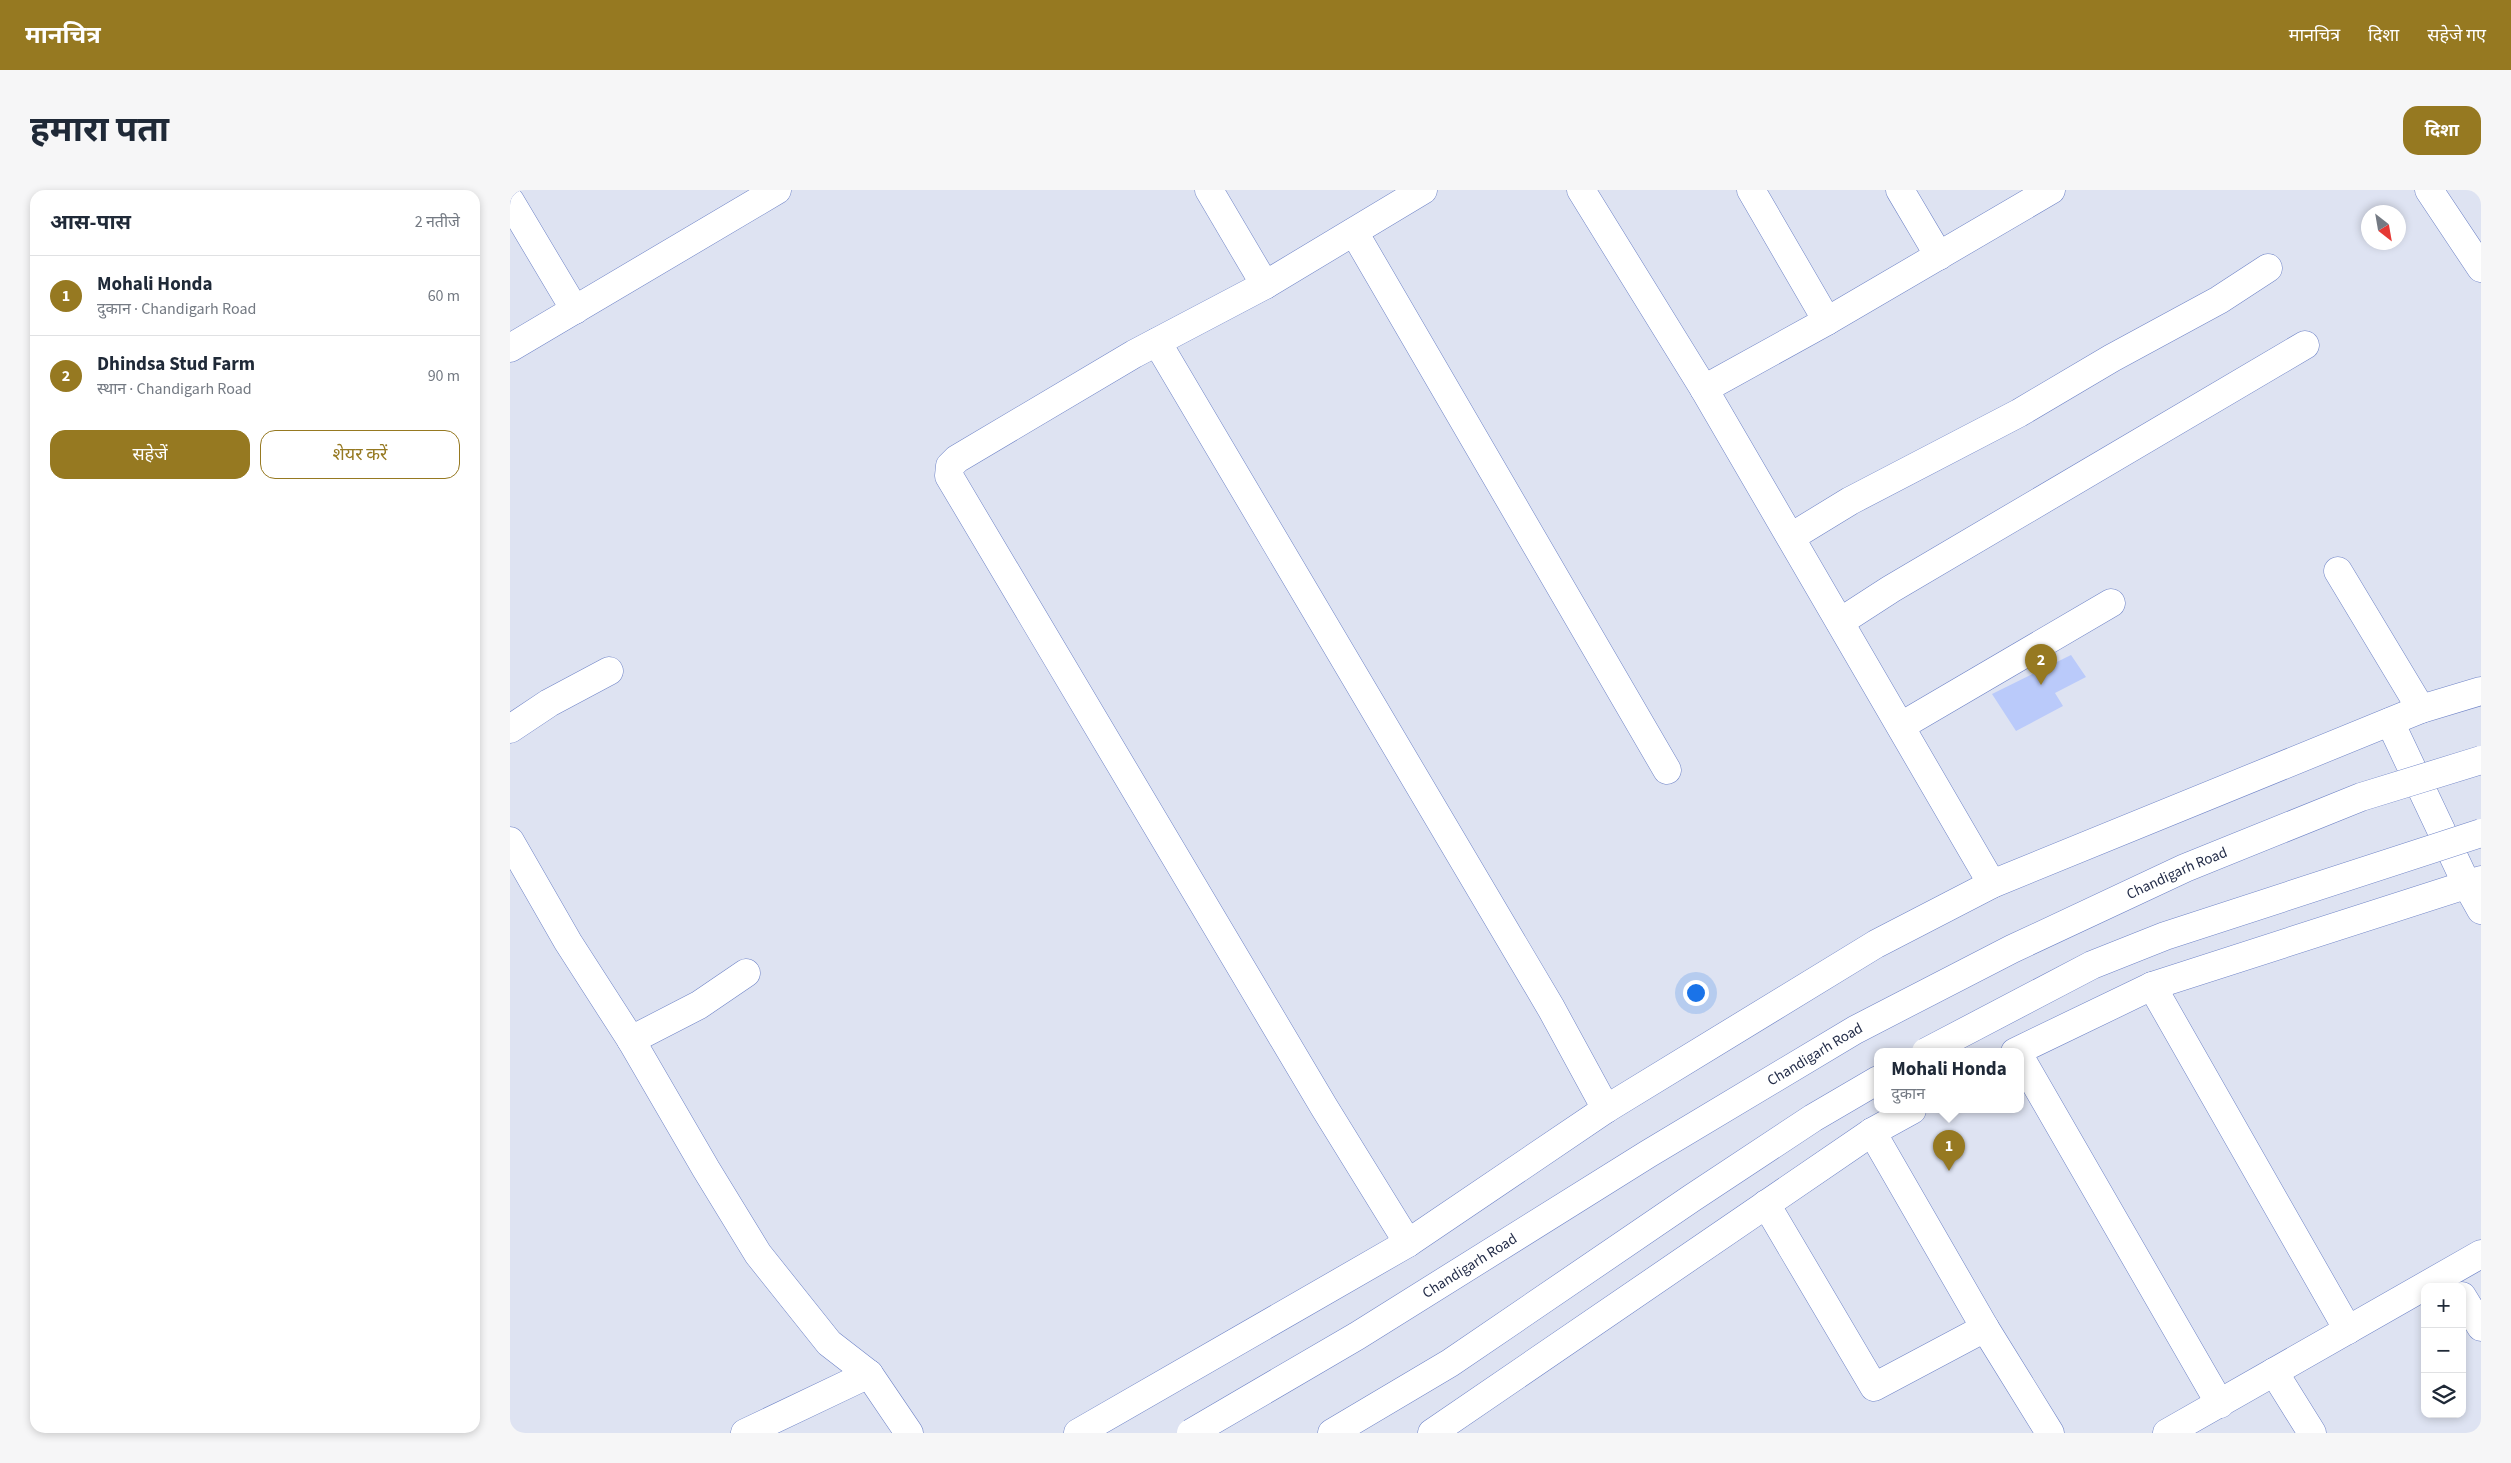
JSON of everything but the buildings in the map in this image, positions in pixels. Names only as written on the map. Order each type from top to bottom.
[{"type":"main road","points":[[1209,190],[1266,285]]},
{"type":"main road","points":[[1408,1243],[1319,1099],[949,476],[950,466],[957,459],[1157,342],[1266,285],[1423,190]]},
{"type":"main road","points":[[1581,190],[1704,389],[1992,884]]},
{"type":"main road","points":[[1751,190],[1827,321]]},
{"type":"main road","points":[[1900,190],[1939,256]]},
{"type":"main road","points":[[1704,389],[1827,321],[2051,190]]},
{"type":"main road","points":[[2429,190],[2481,268]]},
{"type":"main road","points":[[510,348],[775,191]]},
{"type":"main road","points":[[510,201],[575,310]]},
{"type":"main road","points":[[1354,232],[1667,770]]},
{"type":"main road","points":[[1791,537],[1850,501],[2019,412],[2112,358],[2220,300],[2268,268]]},
{"type":"main road","points":[[1157,342],[1551,1008],[1606,1109]]},
{"type":"main road","points":[[1840,622],[1891,589],[2305,345]]},
{"type":"main road","points":[[2338,571],[2421,709]]},
{"type":"main road","points":[[1901,726],[2111,603]]},
{"type":"main road","points":[[510,729],[549,703],[609,671]]},
{"type":"main road","points":[[1078,1433],[1408,1243],[1606,1109],[1876,944],[1992,884],[2421,709],[2481,691]]},
{"type":"main road","points":[[2390,722],[2474,882],[2481,910]]},
{"type":"main road","name":"Chandigarh Road","points":[[1191,1433],[1357,1336],[1648,1154],[1855,1030],[2012,949],[2185,868],[2361,797],[2481,760]]},
{"type":"main road","points":[[1934,1048],[2092,965],[2165,936],[2481,833]]},
{"type":"main road","points":[[510,842],[568,942],[631,1040],[706,1170],[758,1254],[829,1342],[869,1374],[909,1433]]},
{"type":"main road","points":[[2024,1050],[2152,986],[2474,882]]},
{"type":"main road","points":[[631,1040],[699,1005],[746,973]]},
{"type":"main road","points":[[2152,986],[2348,1330]]},
{"type":"main road","points":[[2024,1063],[2220,1404]]},
{"type":"main road","points":[[1332,1433],[1450,1363],[1692,1198],[1814,1118],[1874,1082]]},
{"type":"main road","points":[[1432,1433],[1872,1132],[1907,1113]]},
{"type":"main road","points":[[1872,1132],[1985,1328],[2050,1433]]},
{"type":"main road","points":[[1766,1204],[1874,1387],[1985,1328]]},
{"type":"main road","points":[[2167,1433],[2348,1330],[2452,1280],[2481,1254]]},
{"type":"main road","points":[[2466,1302],[2481,1326]]},
{"type":"main road","points":[[2274,1372],[2312,1433]]},
{"type":"main road","points":[[745,1433],[869,1374]]},
{"type":"place","name":"Dhindsa Stud Farm","points":[[2041,685]]},
{"type":"place","name":"Mohali Honda","points":[[1949,1171]]}]
